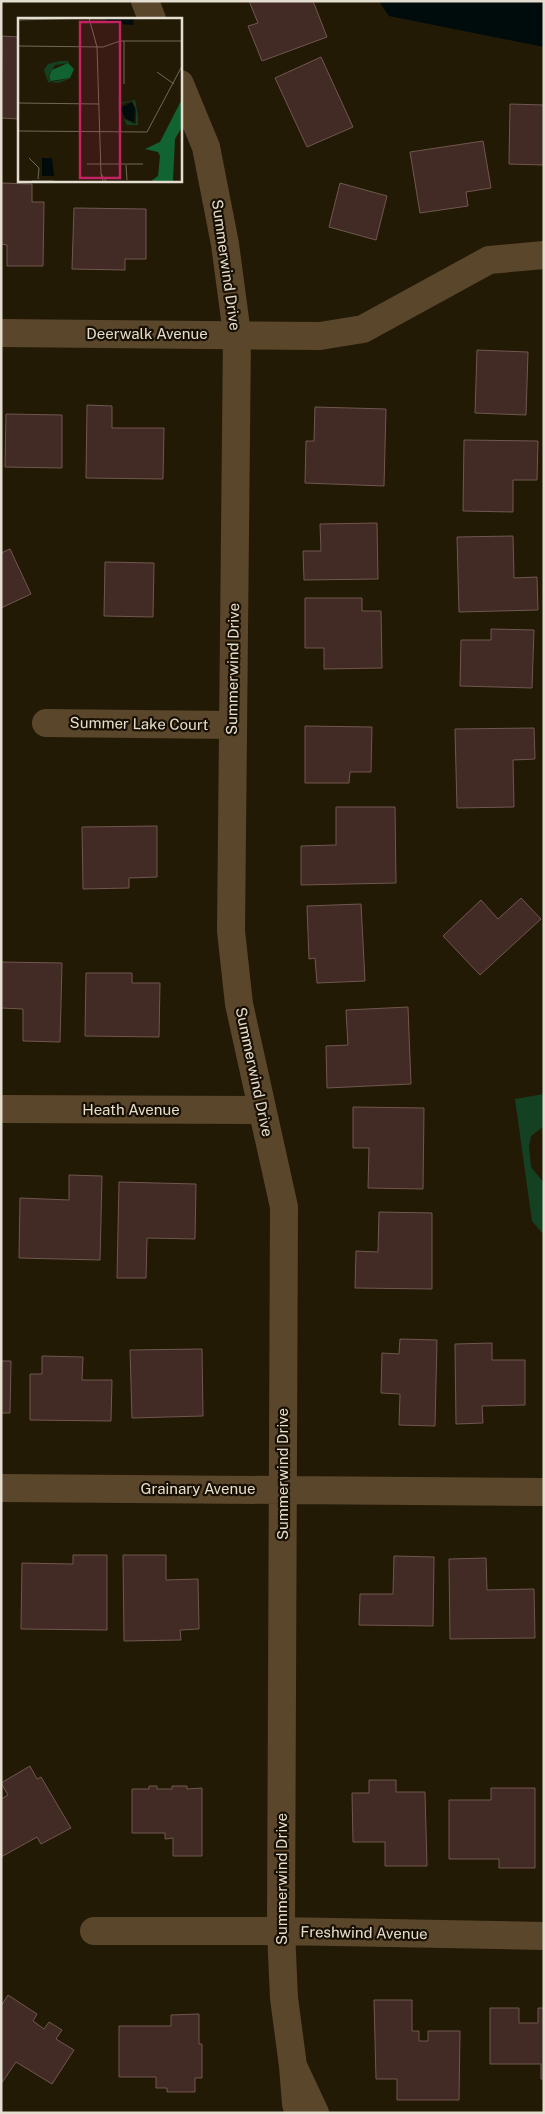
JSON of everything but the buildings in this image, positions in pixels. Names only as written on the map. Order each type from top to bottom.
[{"type":"street","points":[[145,1],[152,18]]},
{"type":"street","name":"Summerwind Drive","points":[[181,86],[206,147],[225,244],[237,334],[231,931],[239,1004],[284,1207],[281,1931],[284,1998],[296,2104],[299,2113]]},
{"type":"street","name":"Deerwalk Avenue","points":[[1,333],[320,336],[363,328],[489,260],[544,254]]},
{"type":"street","name":"Summer Lake Court","points":[[46,723],[232,724]]},
{"type":"street","name":"Heath Avenue","points":[[1,1109],[262,1110]]},
{"type":"street","name":"Grainary Avenue","points":[[1,1488],[544,1492]]},
{"type":"street","name":"Freshwind Avenue","points":[[94,1931],[281,1931],[544,1936]]},
{"type":"street","name":"Summerwind Drive","points":[[293,2066],[315,2113]]},
{"type":"green space","points":[[544,1094],[544,1126],[531,1136],[529,1146],[531,1167],[544,1183],[544,1235],[532,1221],[515,1099]]},
{"type":"shaded area","points":[[379,1],[544,1],[544,47],[389,16]]}]
